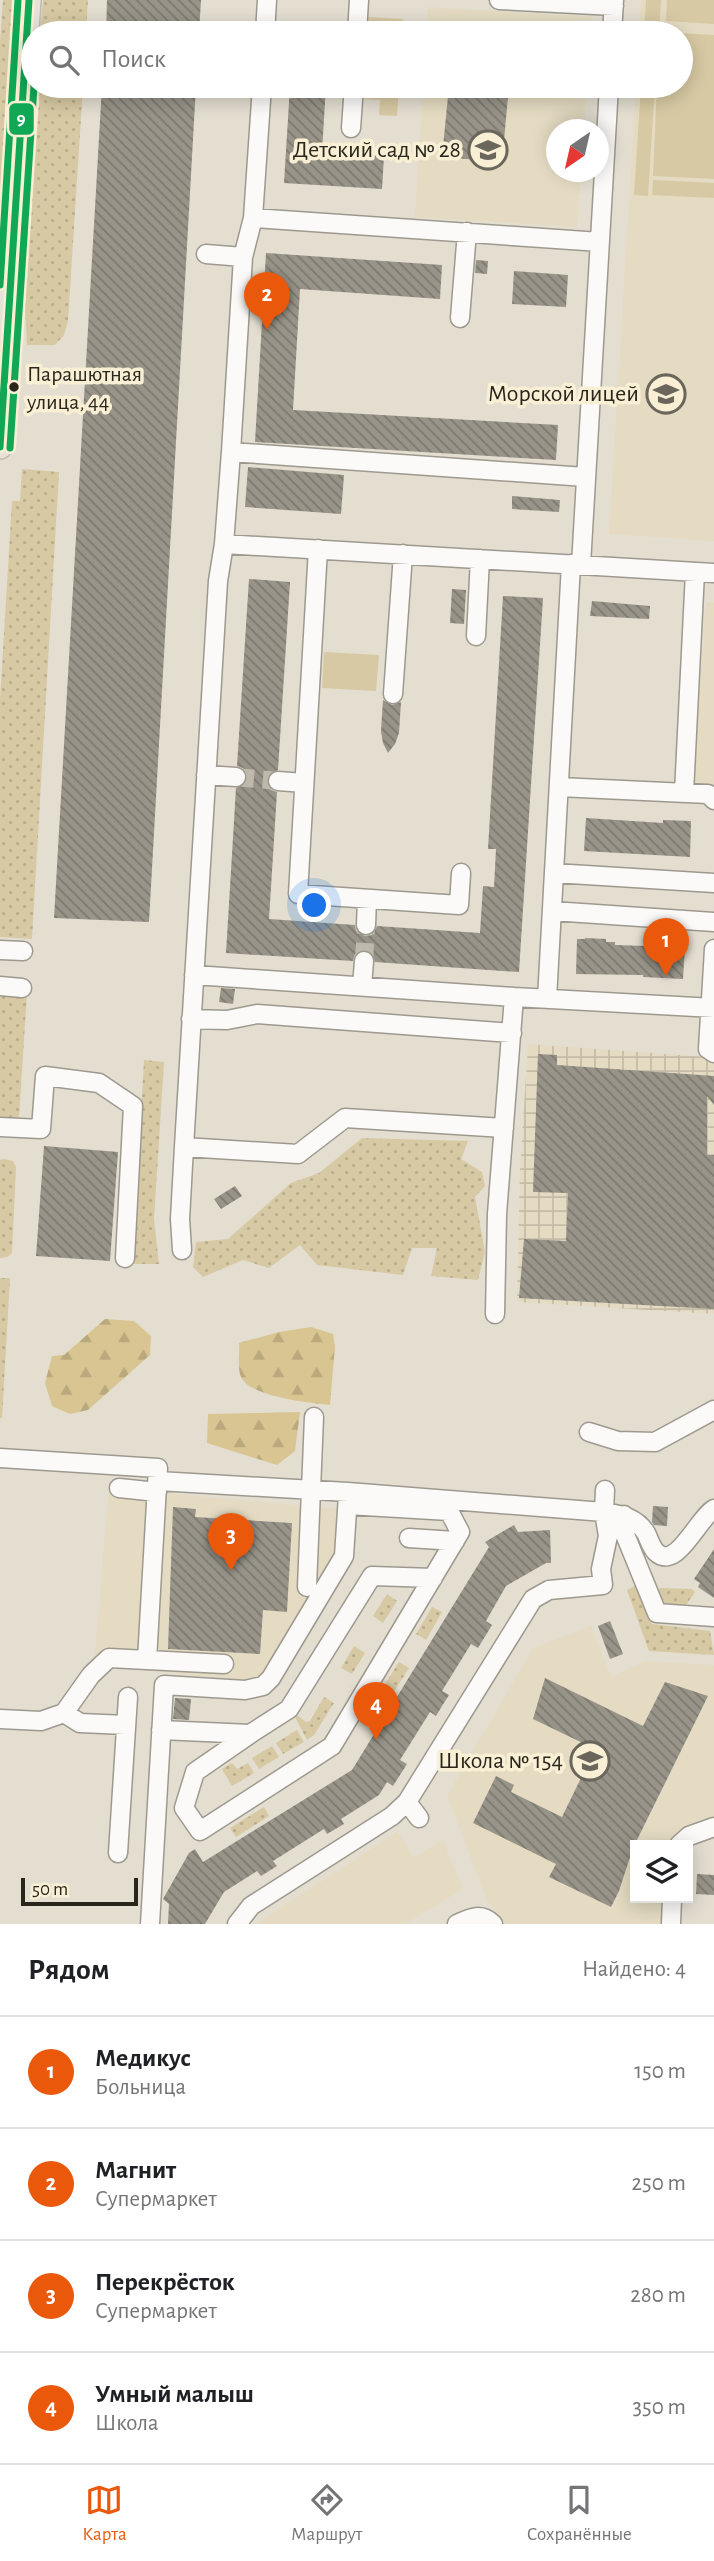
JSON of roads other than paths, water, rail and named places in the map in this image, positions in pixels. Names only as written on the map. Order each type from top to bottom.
[{"type":"main road","points":[[28,21],[29,0]]},
{"type":"main road","points":[[0,447],[23,98]]},
{"type":"lane","points":[[266,21],[267,0]]},
{"type":"lane","points":[[358,21],[359,0]]},
{"type":"lane","points":[[499,0],[614,3],[613,21]]},
{"type":"lane","points":[[182,1250],[180,1219],[218,581],[224,544],[243,257],[253,218],[261,98]]},
{"type":"lane","points":[[351,128],[353,98]]},
{"type":"lane","points":[[547,999],[559,787],[585,477],[608,98]]},
{"type":"lane","points":[[253,218],[600,242]]},
{"type":"lane","points":[[460,318],[467,232]]},
{"type":"lane","points":[[206,254],[243,257]]},
{"type":"lane","points":[[231,452],[585,477]]},
{"type":"lane","points":[[224,544],[714,573]]},
{"type":"lane","points":[[318,549],[298,894],[459,905],[461,873]]},
{"type":"lane","points":[[393,694],[402,554]]},
{"type":"lane","points":[[476,636],[480,559]]},
{"type":"lane","points":[[684,793],[695,572]]},
{"type":"lane","points":[[206,775],[236,778]]},
{"type":"lane","points":[[278,781],[304,782]]},
{"type":"lane","points":[[559,787],[708,794],[714,800]]},
{"type":"lane","points":[[554,873],[714,883]]},
{"type":"lane","points":[[366,925],[368,899]]},
{"type":"lane","points":[[552,911],[714,922]]},
{"type":"lane","points":[[714,949],[708,1049],[714,1053]]},
{"type":"lane","points":[[0,956],[0,950],[23,951]]},
{"type":"lane","points":[[362,986],[364,961]]},
{"type":"lane","points":[[194,975],[712,1008]]},
{"type":"lane","points":[[0,986],[22,988]]},
{"type":"lane","points":[[495,1314],[497,1214],[514,997]]},
{"type":"lane","points":[[191,1019],[227,1020],[257,1014],[512,1033]]},
{"type":"lane","points":[[0,1127],[41,1129],[46,1076],[99,1083],[133,1106],[125,1258]]},
{"type":"lane","points":[[184,1147],[298,1154],[345,1118],[504,1128]]},
{"type":"lane","points":[[589,1432],[618,1441],[655,1442],[714,1410]]},
{"type":"lane","points":[[307,1587],[314,1417]]},
{"type":"lane","points":[[0,1458],[158,1480],[310,1490],[348,1498],[449,1511],[460,1532],[433,1578],[332,1746],[200,1831],[184,1808],[195,1772],[289,1709],[372,1576],[433,1578]]},
{"type":"lane","points":[[119,1488],[158,1480]]},
{"type":"lane","points":[[147,1660],[158,1480]]},
{"type":"lane","points":[[237,1924],[251,1906],[392,1816],[407,1802],[533,1599],[549,1590],[603,1585],[601,1569],[608,1536],[604,1511],[605,1490]]},
{"type":"lane","points":[[348,1498],[604,1511],[624,1515],[639,1523],[657,1553],[665,1557],[680,1550],[698,1522],[714,1509]]},
{"type":"lane","points":[[150,1924],[164,1685],[245,1690],[263,1686],[271,1678],[344,1556],[348,1498]]},
{"type":"lane","points":[[624,1515],[624,1532],[657,1613],[714,1617]]},
{"type":"lane","points":[[409,1538],[455,1541]]},
{"type":"lane","points":[[0,1719],[41,1721],[64,1713],[91,1675],[109,1658],[224,1664]]},
{"type":"lane","points":[[118,1853],[128,1697]]},
{"type":"lane","points":[[64,1713],[80,1723],[126,1726]]},
{"type":"lane","points":[[161,1730],[250,1734]]},
{"type":"lane","points":[[407,1802],[419,1818]]},
{"type":"lane","points":[[685,1840],[714,1827]]},
{"type":"lane","points":[[671,1924],[672,1903]]},
{"type":"lane","points":[[457,1924],[475,1916],[483,1917],[493,1924]]},
{"type":"tunnel","points":[[236,777],[278,781]]},
{"type":"tunnel","points":[[364,961],[366,925]]},
{"type":"place","name":"Детский сад № 28","points":[[488,150]]},
{"type":"place","name":"Магнит","points":[[267,330]]},
{"type":"place","name":"Парашютная улица, 44","points":[[14,387]]},
{"type":"place","name":"Морской лицей","points":[[666,394]]},
{"type":"place","name":"Медикус","points":[[666,976]]},
{"type":"place","name":"Перекрёсток","points":[[231,1571]]},
{"type":"place","name":"Умный малыш","points":[[376,1740]]},
{"type":"place","name":"Школа № 154","points":[[590,1761]]}]
